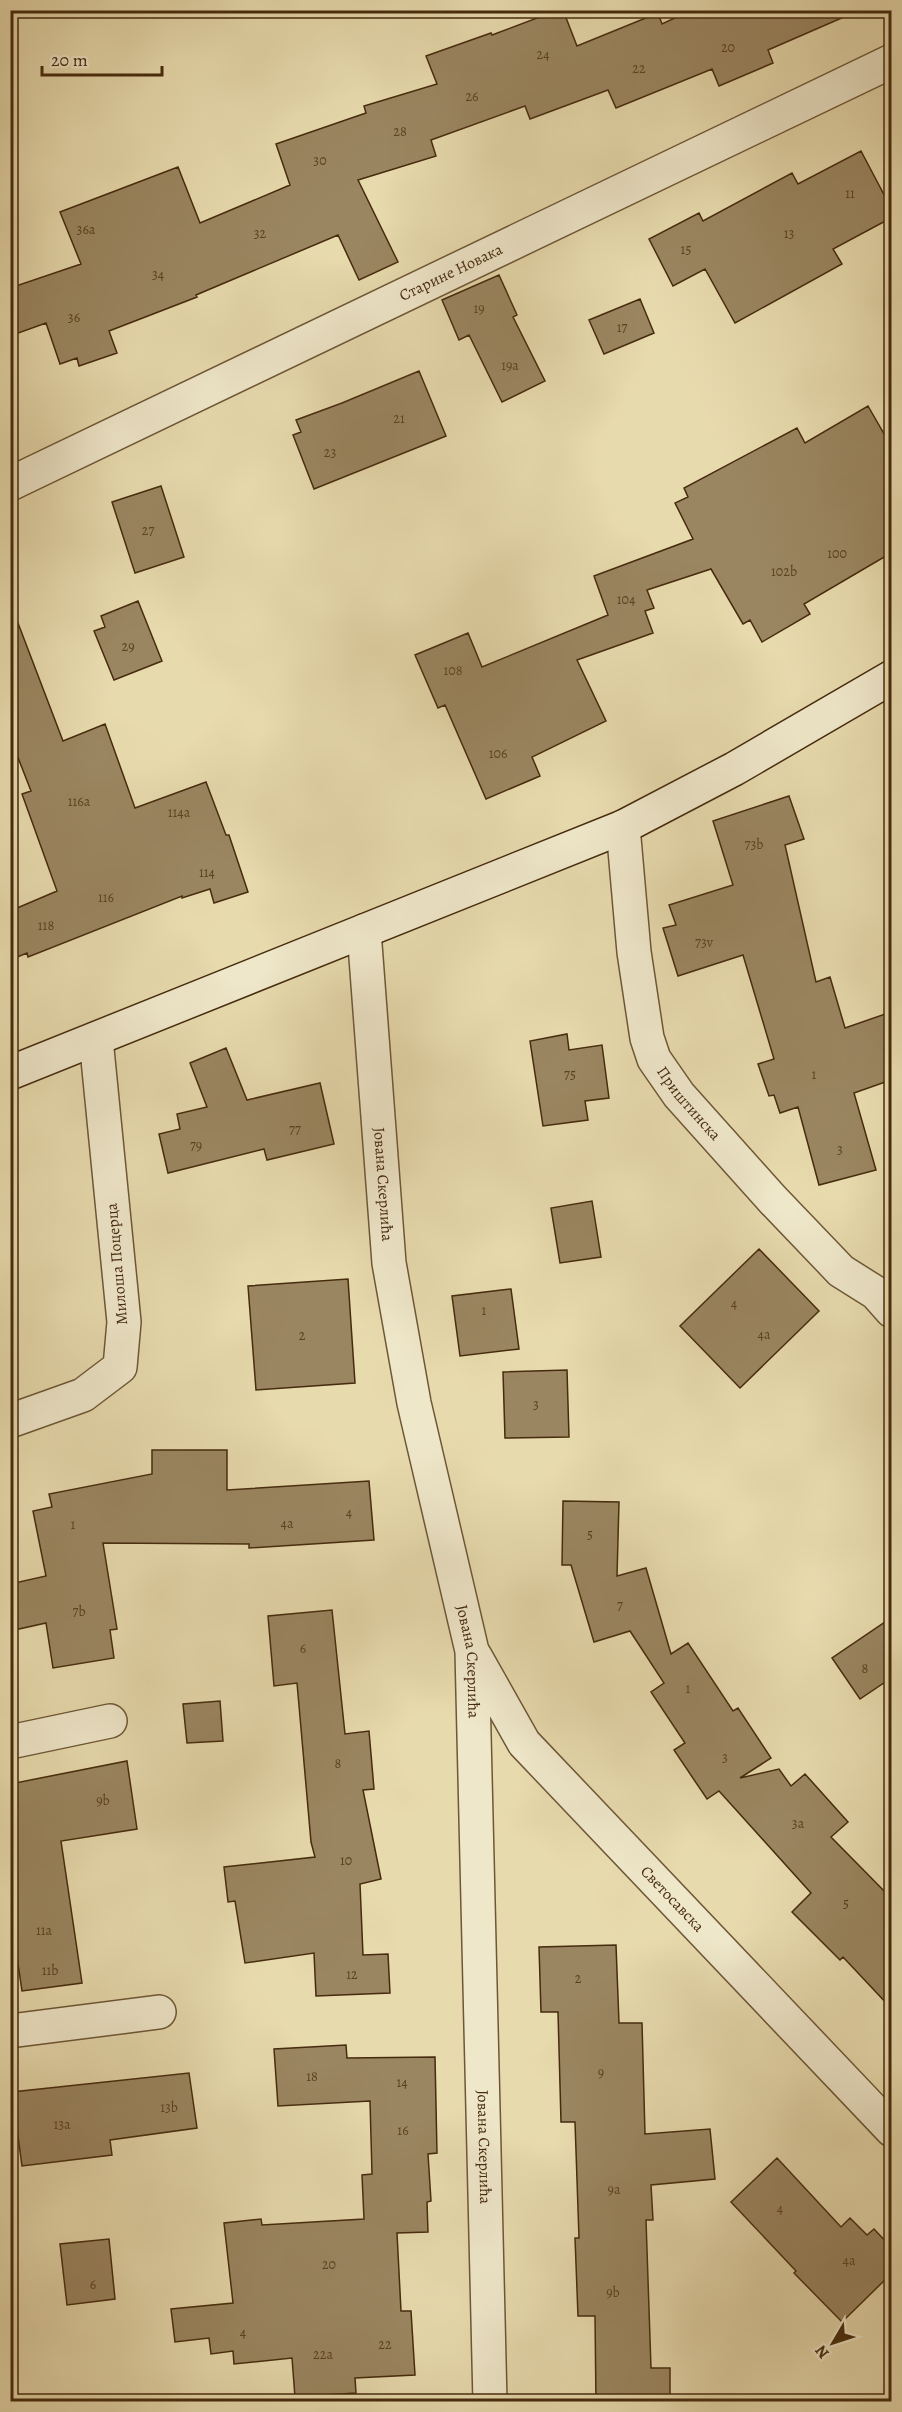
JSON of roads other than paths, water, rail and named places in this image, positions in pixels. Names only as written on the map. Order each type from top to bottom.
[{"type":"street","name":"Старине Новака","points":[[10,484],[891,61]]},
{"type":"street","points":[[10,1072],[623,827],[734,769],[891,678]]},
{"type":"street","name":"Приштинска","points":[[623,827],[634,952],[648,1038],[654,1059],[678,1095],[841,1271],[886,1298]]},
{"type":"street","name":"Јована Скерлића","points":[[364,931],[388,1263],[414,1402],[472,1652],[490,2402]]},
{"type":"street","name":"Милоша Поцерца","points":[[10,1421],[83,1395],[120,1367],[124,1322],[96,1039]]},
{"type":"street","name":"Светосавска","points":[[472,1652],[524,1743],[891,2130]]},
{"type":"street","points":[[10,1742],[110,1720]]},
{"type":"street","points":[[10,2031],[159,2012]]}]
